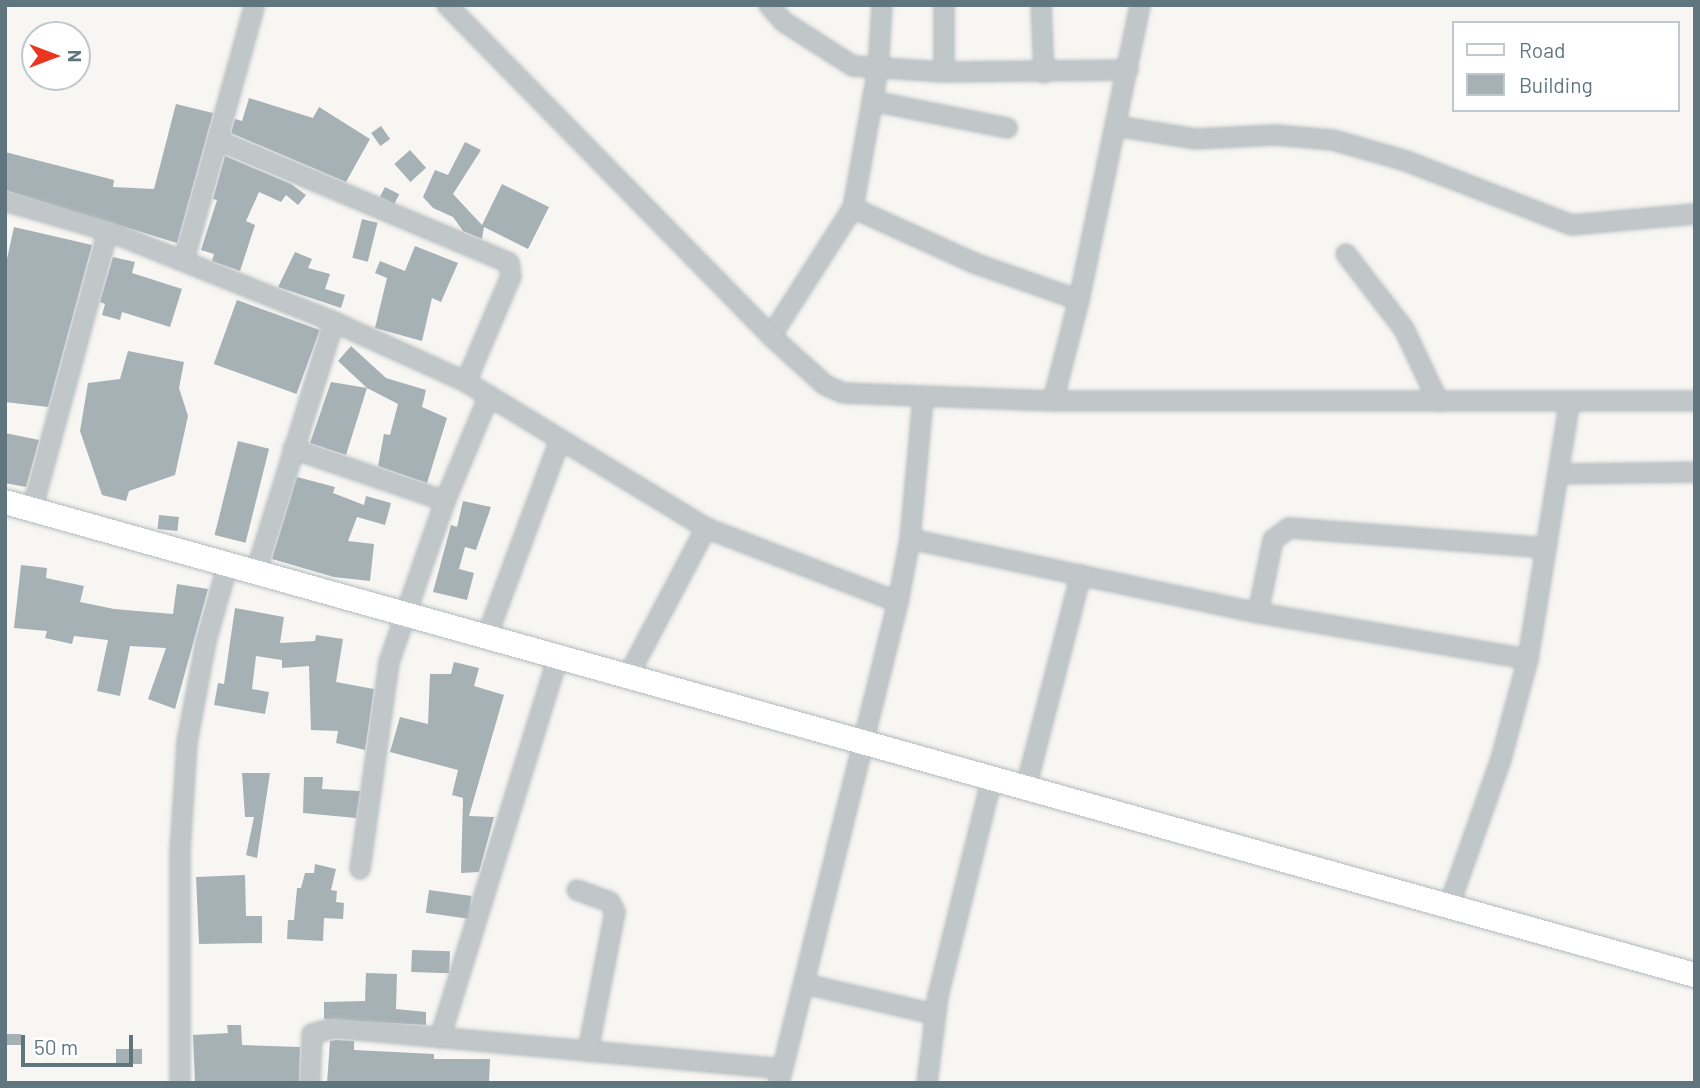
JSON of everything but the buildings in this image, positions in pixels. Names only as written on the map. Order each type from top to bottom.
[{"type":"main road","points":[[5,502],[1695,975]]},
{"type":"street","points":[[447,5],[771,336],[825,385],[843,393],[1054,401],[1695,401]]},
{"type":"street","points":[[769,5],[784,22],[837,59],[877,69],[1044,73],[1128,70]]},
{"type":"street","points":[[771,336],[853,208],[877,69],[883,5]]},
{"type":"street","points":[[944,5],[944,72]]},
{"type":"street","points":[[1041,5],[1044,73]]},
{"type":"street","points":[[1054,401],[1079,300],[1140,5]]},
{"type":"street","points":[[184,260],[254,7]]},
{"type":"street","points":[[872,101],[1007,128]]},
{"type":"street","points":[[1116,126],[1195,139],[1275,135],[1333,139],[1406,161],[1545,218],[1572,225],[1695,214]]},
{"type":"street","points":[[217,140],[509,263],[512,276],[466,382]]},
{"type":"street","points":[[6,203],[108,232],[184,260],[334,322],[466,382],[559,442],[706,528],[898,603]]},
{"type":"street","points":[[853,208],[974,263],[1079,300]]},
{"type":"street","points":[[32,510],[108,232]]},
{"type":"street","points":[[1346,254],[1404,329],[1438,401]]},
{"type":"street","points":[[257,572],[334,322]]},
{"type":"street","points":[[360,869],[383,690],[444,501],[489,397]]},
{"type":"street","points":[[310,1083],[312,1034],[321,1029],[588,1051],[780,1076],[866,742],[898,603],[909,539],[923,398]]},
{"type":"street","points":[[1449,906],[1501,758],[1528,659],[1570,401]]},
{"type":"street","points":[[487,636],[559,442]]},
{"type":"street","points":[[293,449],[444,501]]},
{"type":"street","points":[[1558,474],[1695,472]]},
{"type":"street","points":[[628,676],[706,528]]},
{"type":"street","points":[[1258,613],[1273,540],[1289,528],[1546,548]]},
{"type":"street","points":[[909,539],[1258,613],[1528,659]]},
{"type":"street","points":[[180,1083],[180,851],[187,742],[206,641],[228,564]]},
{"type":"street","points":[[1026,787],[1081,575]]},
{"type":"street","points":[[440,1038],[558,656]]},
{"type":"street","points":[[927,1083],[934,1014],[992,777]]},
{"type":"street","points":[[577,890],[610,902],[615,912],[588,1051]]},
{"type":"street","points":[[805,984],[934,1014]]}]
